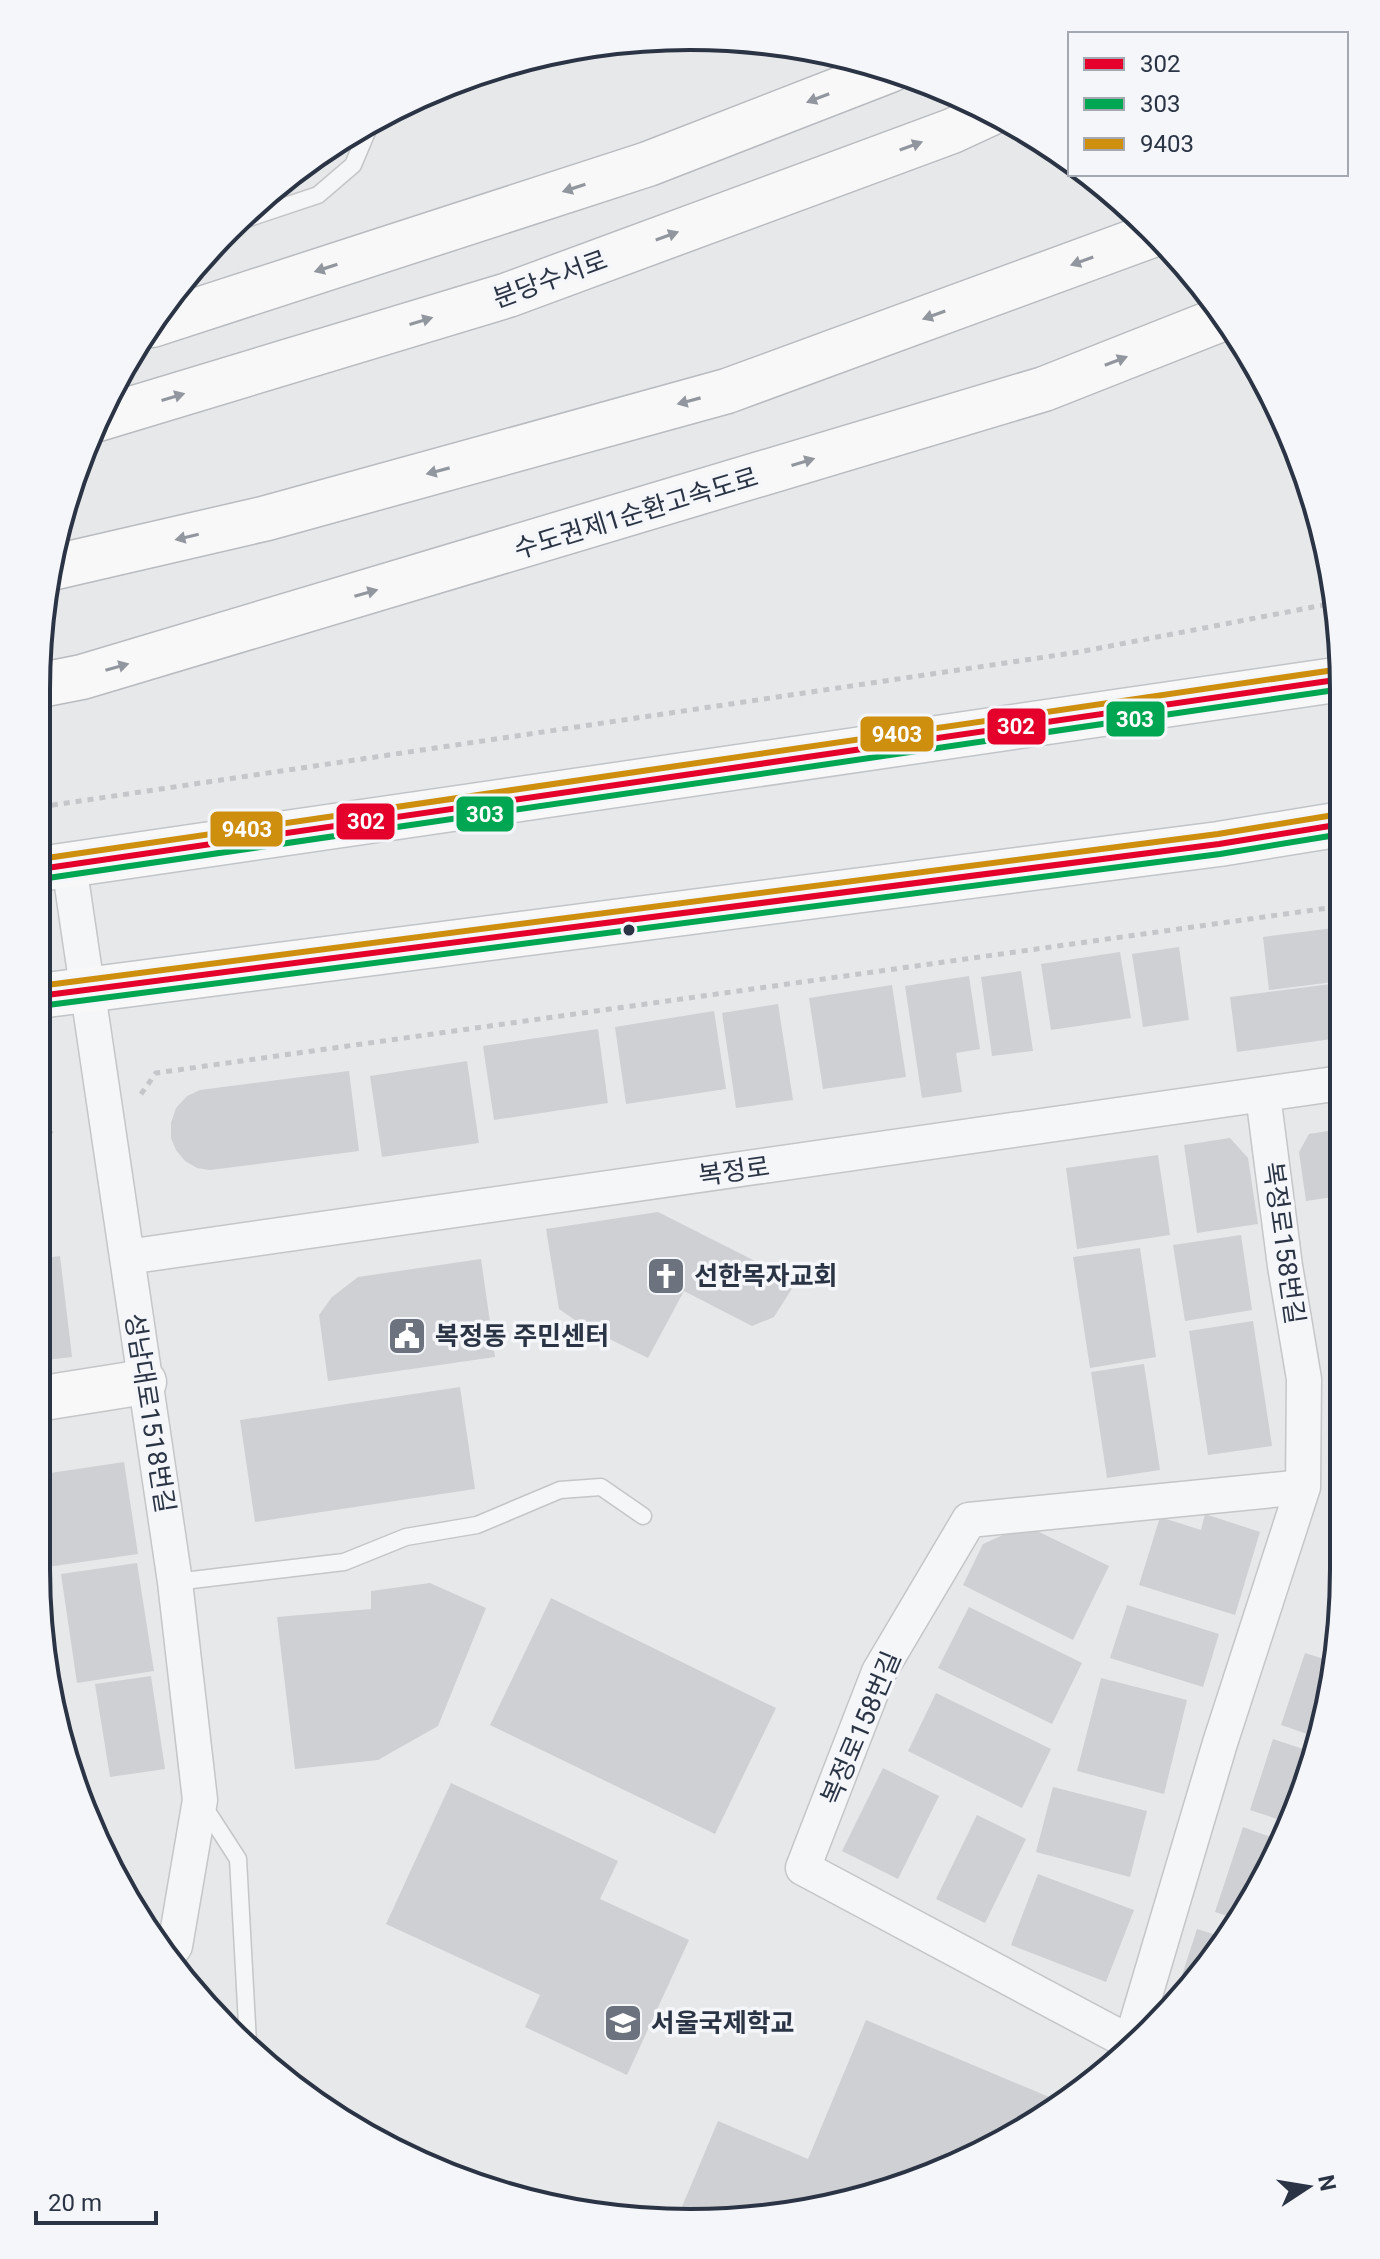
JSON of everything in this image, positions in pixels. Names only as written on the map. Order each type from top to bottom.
[{"type":"main road","points":[[168,320],[648,164],[872,77]]},
{"type":"main road","name":"분당수서로","points":[[113,415],[508,295],[978,119]]},
{"type":"main road","points":[[952,131],[983,121]]},
{"type":"main road","points":[[62,565],[267,518],[727,391],[1144,238]]},
{"type":"main road","name":"수도권제1순환고속도로","points":[[50,683],[127,664],[1044,389],[1214,322]]},
{"type":"main road","points":[[54,867],[1330,681]]},
{"type":"main road","points":[[50,994],[1219,844],[1330,826]]},
{"type":"main road","points":[[50,1397],[144,1382]]},
{"type":"street","name":"성남대로1518번길","points":[[54,867],[86,989],[175,1582],[200,1800],[174,1947]]},
{"type":"street","name":"복정로","points":[[127,1257],[1330,1085]]},
{"type":"street","name":"복정로158번길","points":[[1134,2030],[1220,1743],[1303,1487],[1304,1379],[1285,1266],[1263,1095]]},
{"type":"street","name":"복정로158번길","points":[[1126,2037],[803,1868],[879,1672],[969,1520],[1303,1487]]},
{"type":"lane","points":[[263,213],[318,195],[353,165],[364,140]]},
{"type":"lane","points":[[175,1582],[344,1562],[406,1537],[477,1525],[560,1490],[601,1487],[643,1516]]},
{"type":"lane","points":[[200,1800],[238,1859],[247,2031]]},
{"type":"path","points":[[50,806],[1079,652],[1325,605]]},
{"type":"path","points":[[138,1098],[156,1073],[1330,908]]},
{"type":"building","points":[[1330,928],[1330,982],[1269,990],[1263,937]]},
{"type":"building","points":[[1179,947],[1189,1020],[1143,1027],[1132,954]]},
{"type":"building","points":[[1120,952],[1131,1018],[1051,1030],[1041,964]]},
{"type":"building","points":[[1021,971],[1033,1051],[992,1056],[981,977]]},
{"type":"building","points":[[969,976],[980,1049],[956,1053],[962,1092],[922,1098],[905,986]]},
{"type":"building","points":[[1330,984],[1330,1039],[1237,1052],[1230,997]]},
{"type":"building","points":[[892,985],[906,1077],[823,1089],[809,998]]},
{"type":"building","points":[[778,1004],[793,1100],[736,1108],[722,1013]]},
{"type":"building","points":[[714,1011],[726,1089],[626,1104],[615,1027]]},
{"type":"building","points":[[598,1029],[608,1103],[494,1120],[483,1046]]},
{"type":"building","points":[[467,1061],[479,1143],[382,1157],[370,1076]]},
{"type":"building","points":[[349,1071],[359,1151],[210,1170],[197,1168],[185,1161],[171,1138],[171,1123],[176,1108],[187,1096],[200,1090]]},
{"type":"building","points":[[1330,1131],[1330,1197],[1306,1201],[1299,1152],[1309,1134]]},
{"type":"building","points":[[1230,1138],[1248,1158],[1258,1224],[1197,1233],[1184,1145]]},
{"type":"building","points":[[1158,1155],[1170,1235],[1077,1249],[1066,1168]]},
{"type":"building","name":"선한목자교회","points":[[658,1212],[763,1265],[793,1287],[774,1317],[752,1326],[684,1291],[648,1358],[585,1327],[559,1309],[546,1229]]},
{"type":"building","points":[[1241,1235],[1252,1310],[1185,1321],[1173,1245]]},
{"type":"building","points":[[1140,1248],[1156,1357],[1090,1368],[1073,1257]]},
{"type":"building","points":[[60,1256],[72,1357],[50,1360],[50,1257]]},
{"type":"building","name":"복정동 주민센터","points":[[481,1259],[495,1357],[328,1381],[319,1315],[332,1297],[358,1277]]},
{"type":"building","points":[[1253,1321],[1272,1446],[1208,1455],[1189,1331]]},
{"type":"building","points":[[1144,1364],[1160,1470],[1107,1478],[1091,1372]]},
{"type":"building","points":[[460,1387],[475,1489],[255,1522],[240,1420]]},
{"type":"building","points":[[124,1462],[138,1554],[50,1567],[50,1473]]},
{"type":"building","points":[[1205,1514],[1260,1532],[1235,1615],[1139,1585],[1160,1517],[1201,1530]]},
{"type":"building","points":[[1025,1525],[1109,1566],[1073,1640],[963,1585],[983,1544]]},
{"type":"building","points":[[137,1563],[154,1671],[77,1683],[61,1574]]},
{"type":"building","points":[[430,1583],[486,1608],[438,1726],[378,1760],[295,1769],[277,1617],[371,1609],[371,1591]]},
{"type":"building","points":[[551,1598],[776,1708],[715,1834],[490,1725]]},
{"type":"building","points":[[1127,1605],[1219,1634],[1203,1687],[1110,1658]]},
{"type":"building","points":[[969,1607],[1082,1663],[1052,1724],[938,1668]]},
{"type":"building","points":[[1305,1653],[1324,1659],[1308,1734],[1281,1725]]},
{"type":"building","points":[[151,1676],[165,1769],[110,1777],[95,1684]]},
{"type":"building","points":[[1101,1678],[1187,1700],[1164,1794],[1077,1771]]},
{"type":"building","points":[[936,1693],[1051,1749],[1022,1808],[908,1751]]},
{"type":"building","points":[[1273,1739],[1304,1749],[1279,1820],[1250,1810]]},
{"type":"building","points":[[883,1768],[939,1796],[898,1879],[842,1851]]},
{"type":"building","points":[[451,1783],[618,1861],[600,1899],[689,1940],[627,2075],[525,2027],[540,1995],[386,1924]]},
{"type":"building","points":[[1053,1787],[1147,1811],[1130,1877],[1036,1852]]},
{"type":"building","points":[[977,1815],[1026,1839],[985,1923],[936,1899]]},
{"type":"building","points":[[1243,1827],[1271,1837],[1228,1916],[1215,1912]]},
{"type":"building","points":[[1038,1874],[1134,1910],[1106,1982],[1011,1945]]},
{"type":"building","points":[[1197,1929],[1215,1935],[1198,1959],[1181,1980]]},
{"type":"building","points":[[866,2020],[1051,2098],[973,2143],[896,2175],[815,2197],[774,2204],[681,2209],[718,2121],[808,2159]]},
{"type":"transit line","name":"9403","points":[[50,858],[1330,671]]},
{"type":"transit line","name":"302","points":[[50,868],[1330,681]]},
{"type":"transit line","name":"303","points":[[50,878],[1330,691]]},
{"type":"transit line","name":"9403","points":[[50,985],[1218,834],[1330,816]]},
{"type":"transit line","name":"302","points":[[50,995],[1219,844],[1330,826]]},
{"type":"transit line","name":"303","points":[[50,1005],[1220,854],[1330,836]]},
{"type":"place","name":"선한목자교회","points":[[666,1276]]},
{"type":"place","name":"복정동 주민센터","points":[[407,1336]]},
{"type":"place","name":"서울국제학교","points":[[623,2023]]}]
